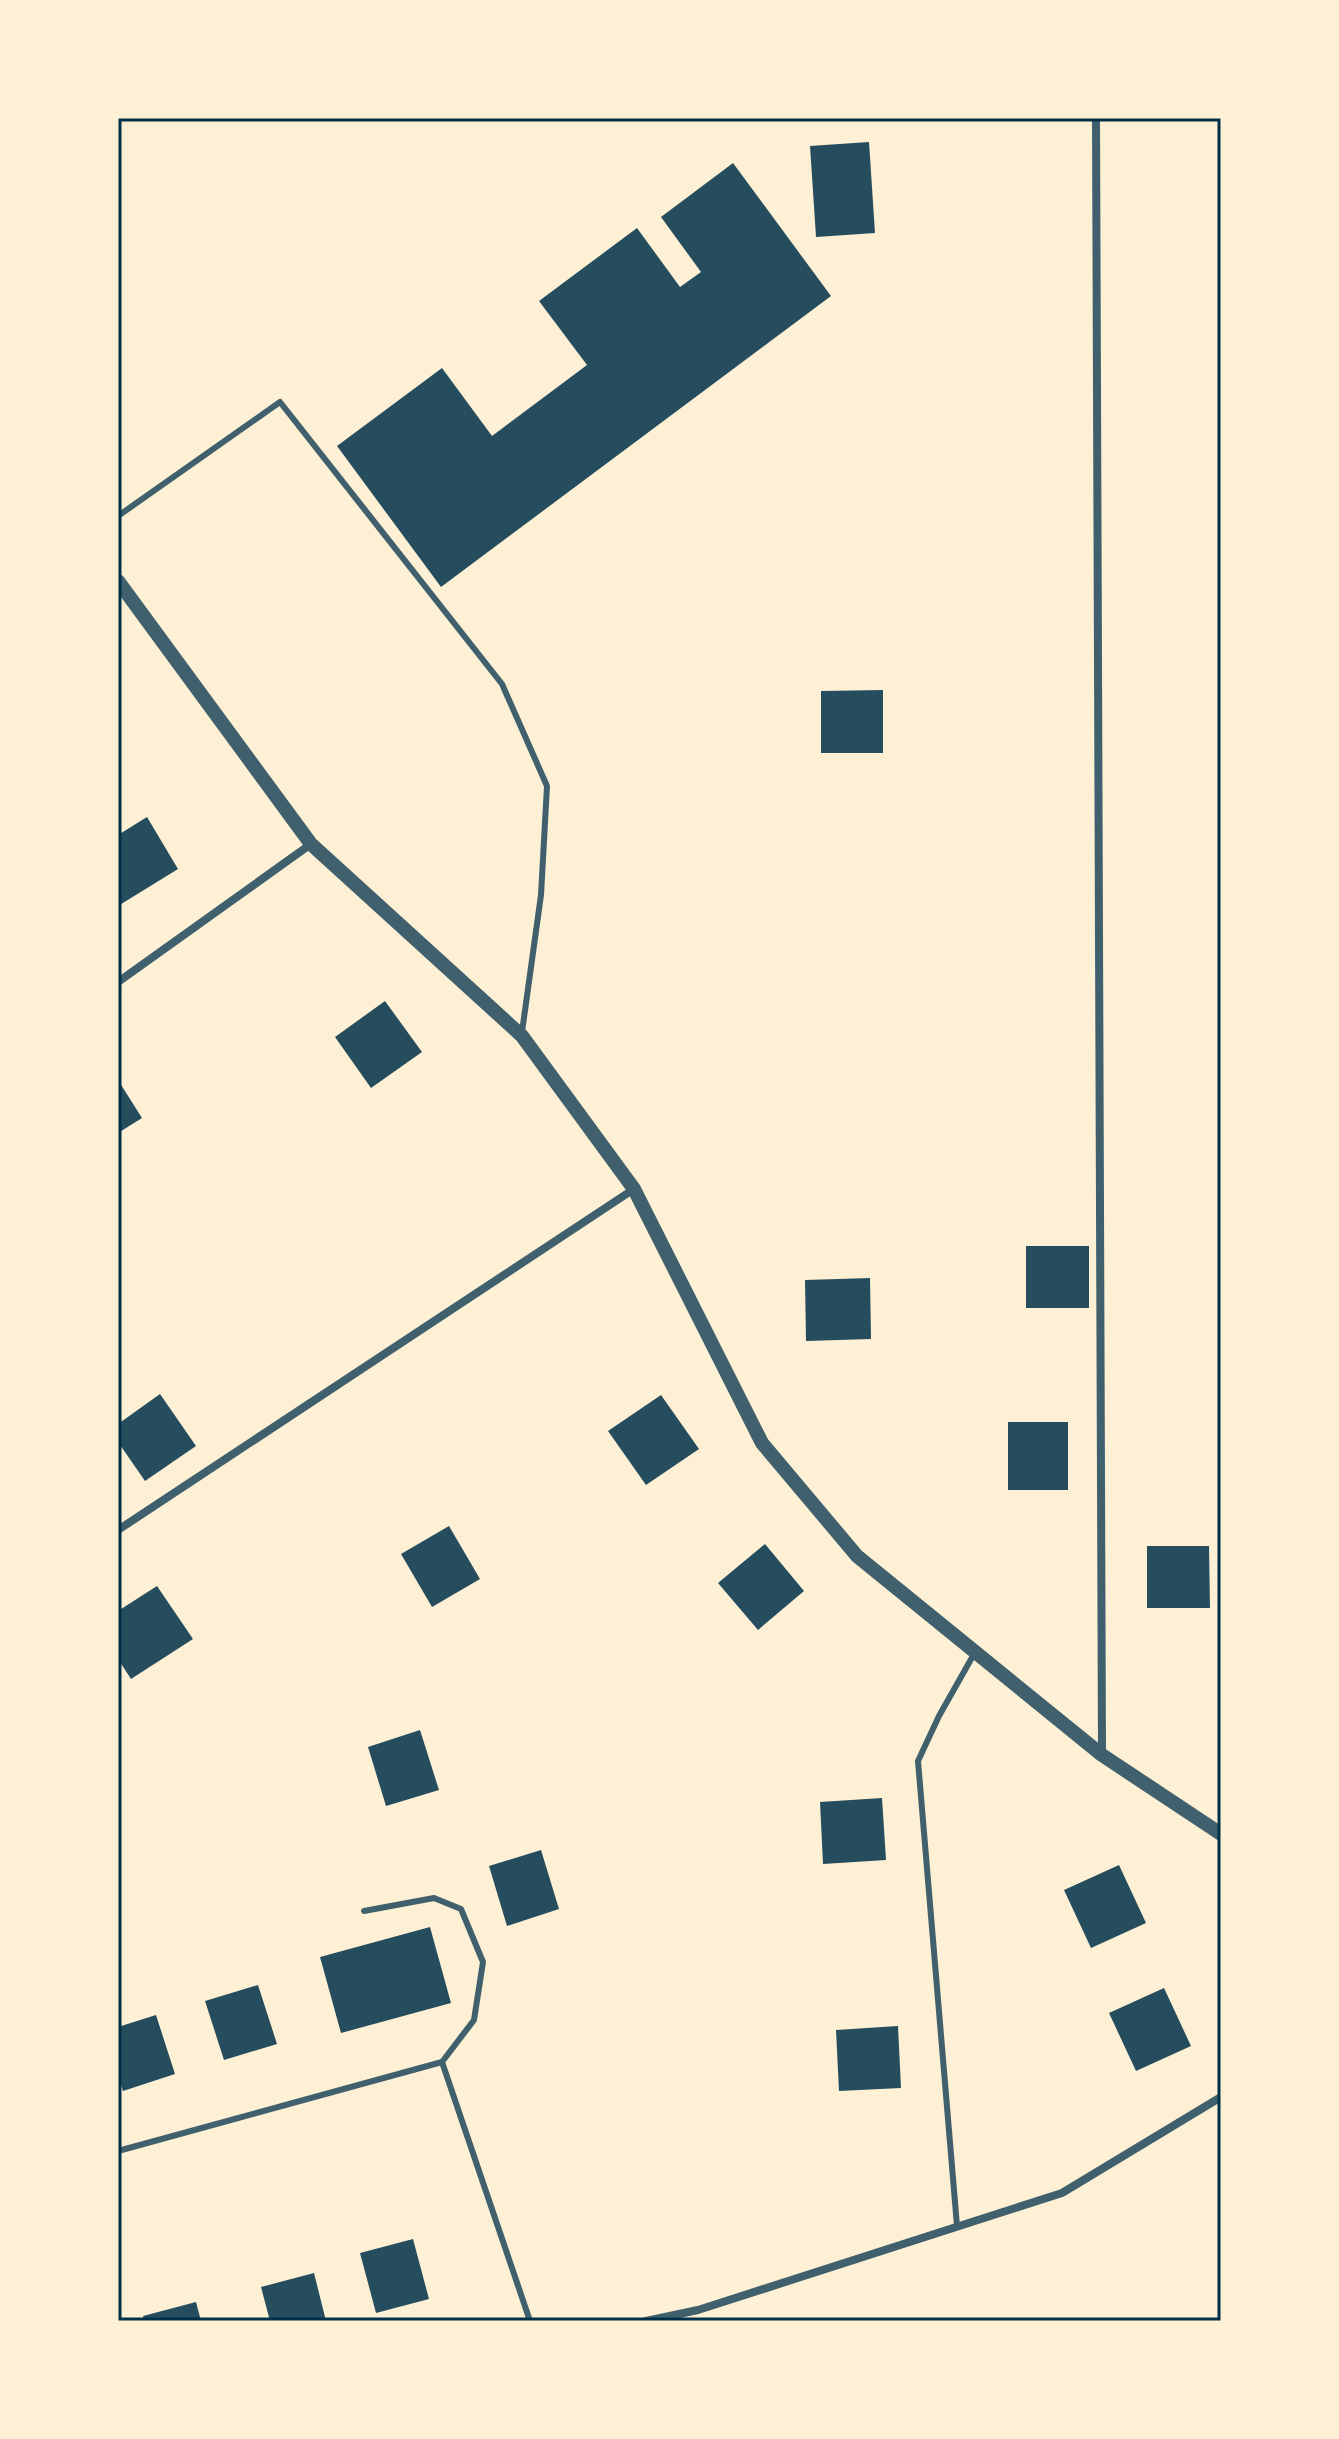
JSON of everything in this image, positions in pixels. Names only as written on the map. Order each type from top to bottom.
[{"type":"street","points":[[1096,118],[1102,1755]]},
{"type":"street","points":[[118,581],[311,844],[522,1036],[634,1189],[762,1443],[857,1556],[1102,1755],[1221,1834]]},
{"type":"street","points":[[118,982],[311,844]]},
{"type":"street","points":[[118,1530],[634,1189]]},
{"type":"street","points":[[646,2321],[698,2310],[1062,2193],[1221,2097]]},
{"type":"lane","points":[[118,516],[280,402],[502,684],[547,786],[541,895],[522,1036]]},
{"type":"lane","points":[[957,2226],[918,1761],[975,1652]]},
{"type":"lane","points":[[118,2151],[442,2062],[474,2020],[483,1962],[461,1909],[434,1898],[364,1911]]},
{"type":"lane","points":[[442,2062],[530,2321]]},
{"type":"building","points":[[869,142],[875,233],[816,237],[810,146]]},
{"type":"building","points":[[733,163],[831,296],[441,587],[337,446],[442,368],[492,436],[587,365],[539,301],[637,228],[680,287],[701,272],[661,217]]},
{"type":"building","points":[[883,690],[883,753],[821,753],[821,691]]},
{"type":"building","points":[[147,817],[178,869],[118,906],[118,835]]},
{"type":"building","points":[[385,1001],[422,1052],[371,1088],[335,1037]]},
{"type":"building","points":[[118,1080],[142,1118],[118,1133]]},
{"type":"building","points":[[1026,1246],[1089,1246],[1089,1308],[1026,1308]]},
{"type":"building","points":[[870,1278],[871,1339],[806,1341],[805,1280]]},
{"type":"building","points":[[160,1394],[196,1446],[145,1481],[118,1442],[118,1424]]},
{"type":"building","points":[[661,1395],[699,1449],[646,1485],[608,1431]]},
{"type":"building","points":[[1008,1422],[1068,1422],[1068,1490],[1008,1490]]},
{"type":"building","points":[[449,1526],[480,1579],[432,1607],[401,1554]]},
{"type":"building","points":[[765,1544],[804,1591],[758,1630],[718,1583]]},
{"type":"building","points":[[1147,1546],[1209,1546],[1210,1608],[1147,1608]]},
{"type":"building","points":[[157,1586],[193,1639],[131,1679],[118,1659],[118,1611]]},
{"type":"building","points":[[420,1730],[439,1790],[386,1806],[368,1747]]},
{"type":"building","points":[[882,1798],[886,1860],[823,1864],[820,1802]]},
{"type":"building","points":[[541,1850],[559,1909],[507,1926],[489,1866]]},
{"type":"building","points":[[1119,1865],[1146,1923],[1091,1948],[1064,1890]]},
{"type":"building","points":[[430,1927],[451,2003],[341,2033],[320,1957]]},
{"type":"building","points":[[258,1985],[277,2044],[224,2060],[205,2001]]},
{"type":"building","points":[[1164,1988],[1191,2046],[1136,2071],[1109,2013]]},
{"type":"building","points":[[156,2015],[175,2074],[123,2091],[118,2076],[118,2027]]},
{"type":"building","points":[[898,2026],[901,2088],[839,2091],[836,2030]]},
{"type":"building","points":[[413,2239],[429,2299],[376,2313],[360,2253]]},
{"type":"building","points":[[314,2273],[326,2321],[270,2321],[261,2287]]},
{"type":"building","points":[[196,2302],[201,2321],[144,2321],[143,2316]]}]
